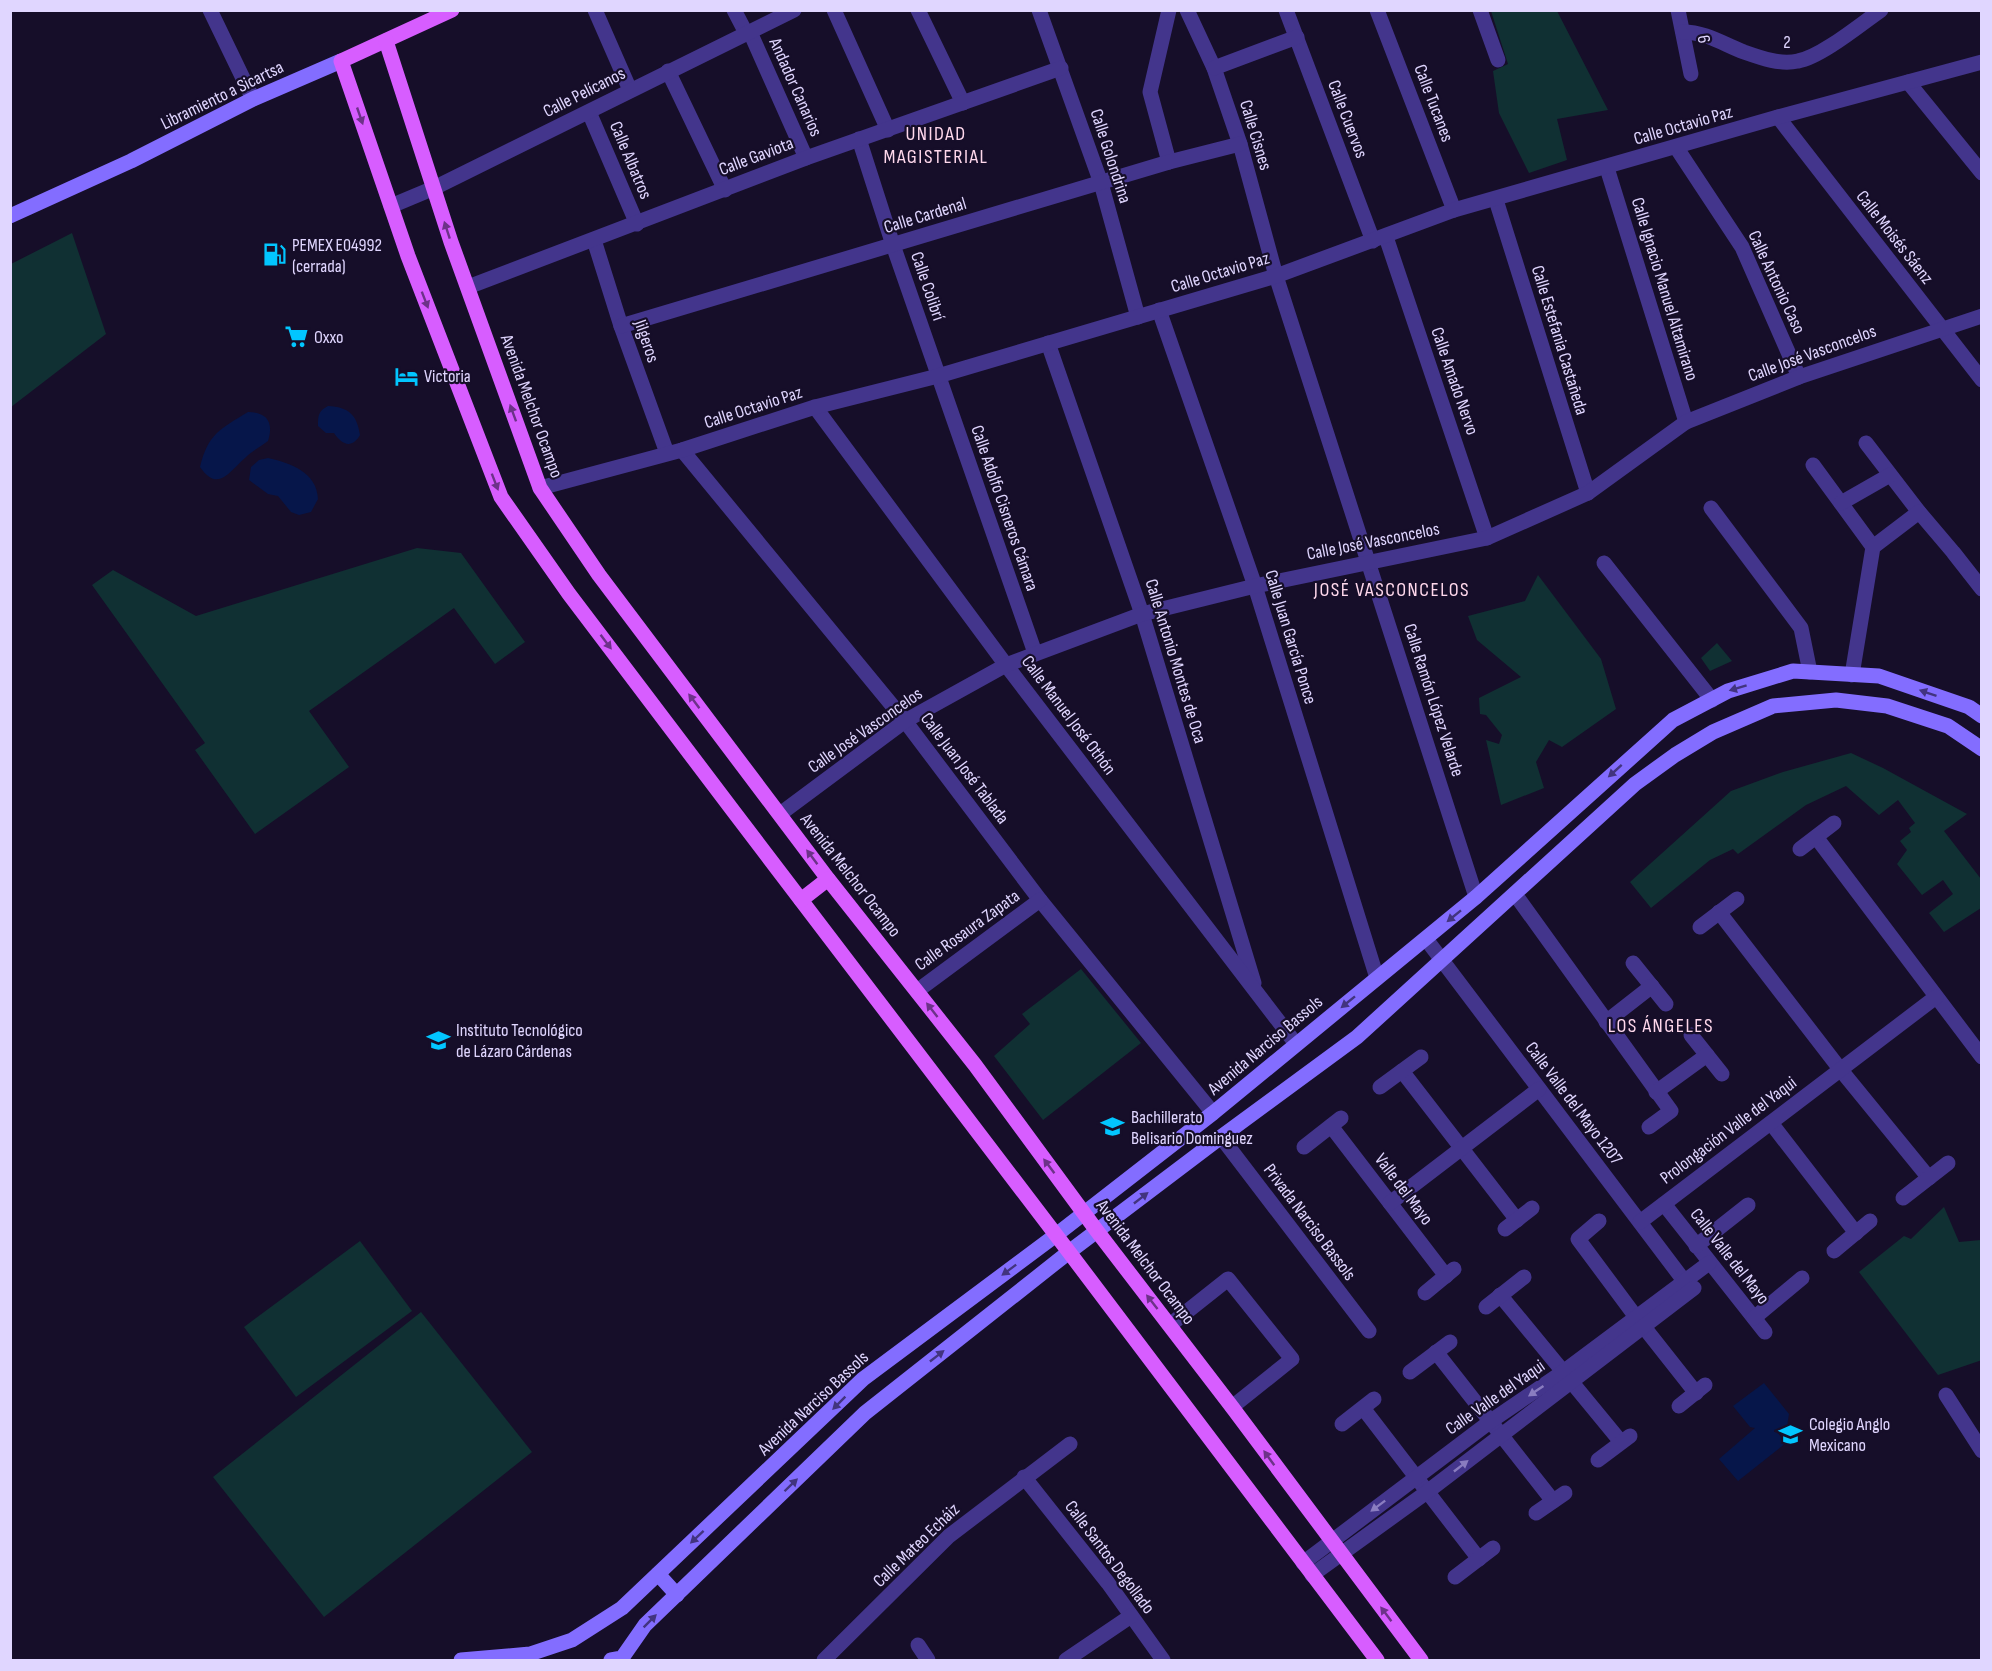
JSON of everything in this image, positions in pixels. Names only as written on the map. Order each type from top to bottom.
[{"type":"main road","name":"Libramiento a Sicartsa","points":[[341,61],[452,10]]},
{"type":"main road","name":"Avenida Melchor Ocampo","points":[[386,41],[468,287],[540,488],[599,575],[828,879],[975,1065],[1097,1232],[1170,1325],[1421,1660]]},
{"type":"main road","points":[[341,61],[391,206],[501,497],[569,594],[1377,1660]]},
{"type":"main road","points":[[801,900],[828,879]]},
{"type":"street","points":[[210,10],[253,99]]},
{"type":"street","points":[[596,10],[630,90]]},
{"type":"street","name":"Andador Canarios","points":[[734,10],[748,33],[806,158]]},
{"type":"street","name":"Calle Pelícanos","points":[[391,206],[434,188],[794,10]]},
{"type":"street","points":[[834,10],[888,130]]},
{"type":"street","points":[[918,10],[963,103]]},
{"type":"street","name":"Calle Golondrina","points":[[1039,10],[1101,183],[1138,317]]},
{"type":"street","points":[[1169,10],[1150,92],[1169,162]]},
{"type":"street","name":"Calle Cisnes","points":[[1187,10],[1214,68],[1240,144],[1276,276]]},
{"type":"street","name":"Calle Cuervos","points":[[1286,10],[1380,239]]},
{"type":"street","name":"Calle Tucanes","points":[[1377,10],[1454,210]]},
{"type":"street","points":[[1480,10],[1498,60]]},
{"type":"street","name":"6","points":[[1678,10],[1691,74]]},
{"type":"street","name":"2","points":[[1683,32],[1698,32],[1744,52],[1775,62],[1799,61],[1819,52],[1881,10]]},
{"type":"street","points":[[1214,68],[1297,37]]},
{"type":"street","name":"Libramiento a Sicartsa","points":[[10,216],[130,161],[253,99],[341,61]]},
{"type":"street","name":"Calle Octavio Paz","points":[[540,488],[675,451],[815,407],[938,376],[1276,276],[1454,210],[1496,200],[1778,117],[1982,62]]},
{"type":"street","name":"Calle Gaviota","points":[[468,287],[806,158],[1061,68]]},
{"type":"street","points":[[668,71],[725,190]]},
{"type":"street","points":[[1908,82],[1982,173]]},
{"type":"street","name":"Calle Albatros","points":[[589,112],[637,224]]},
{"type":"street","name":"Calle Moisés Sáenz","points":[[1778,117],[1982,380]]},
{"type":"street","name":"Calle Colibrí","points":[[859,139],[938,376]]},
{"type":"street","name":"Calle Cardenal","points":[[621,326],[1169,162],[1240,144]]},
{"type":"street","name":"Calle Antonio Caso","points":[[1676,147],[1742,247],[1799,377]]},
{"type":"street","name":"Calle Ignacio Manuel Altamirano","points":[[1607,168],[1686,422]]},
{"type":"street","name":"Calle Estefania Castañeda","points":[[1496,200],[1588,493]]},
{"type":"street","name":"Calle Amado Nervo","points":[[1380,239],[1487,538]]},
{"type":"street","name":"Jilgeros","points":[[594,240],[621,326],[675,451]]},
{"type":"street","name":"Calle Ramón López Velarde","points":[[1276,276],[1476,897]]},
{"type":"street","name":"Calle Juan García Ponce","points":[[1159,310],[1255,586],[1377,978]]},
{"type":"street","name":"Calle José Vasconcelos","points":[[780,814],[905,721],[1006,664],[1142,614],[1255,586],[1487,538],[1588,493],[1686,422],[1799,377],[1982,316]]},
{"type":"street","name":"Calle Antonio Montes de Oca","points":[[1048,343],[1142,614],[1257,993]]},
{"type":"street","name":"Calle Adolfo Cisneros Cámara","points":[[938,376],[1035,653]]},
{"type":"street","name":"Calle Manuel José Othón","points":[[815,407],[1006,664],[1296,1044]]},
{"type":"street","points":[[1866,443],[1982,589]]},
{"type":"street","name":"Calle Juan José Tablada","points":[[675,451],[905,721],[1040,900],[1213,1113]]},
{"type":"street","points":[[1813,465],[1873,547]]},
{"type":"street","points":[[1841,503],[1890,475]]},
{"type":"street","points":[[1711,508],[1801,628],[1810,672]]},
{"type":"street","points":[[1852,675],[1873,547],[1919,512]]},
{"type":"street","points":[[1604,563],[1712,700]]},
{"type":"street","name":"Avenida Narciso Bassols","points":[[461,1660],[530,1654],[572,1640],[622,1608],[863,1379],[1056,1235],[1213,1113],[1476,897],[1673,720],[1728,691],[1793,671],[1879,676],[1970,707],[1982,716]]},
{"type":"street","points":[[619,1660],[645,1626],[865,1413],[1069,1252],[1357,1037],[1635,784],[1675,755],[1713,732],[1773,706],[1836,700],[1887,706],[1948,726],[1982,749]]},
{"type":"street","points":[[1800,849],[1834,823]]},
{"type":"street","points":[[1555,825],[1570,842]]},
{"type":"street","points":[[1816,837],[1982,1057]]},
{"type":"street","points":[[1515,894],[1671,1111],[1649,1127]]},
{"type":"street","points":[[1700,927],[1737,899]]},
{"type":"street","name":"Calle Rosaura Zapata","points":[[917,991],[1040,900]]},
{"type":"street","points":[[1719,912],[1840,1069],[1929,1178]]},
{"type":"street","name":"Calle Valle del Mayo 1207","points":[[1426,939],[1688,1286]]},
{"type":"street","points":[[1633,963],[1666,1004]]},
{"type":"street","points":[[1606,1022],[1652,986]]},
{"type":"street","name":"Prolongación Valle del Yaqui","points":[[1640,1222],[1936,997]]},
{"type":"street","points":[[1691,1035],[1722,1074]]},
{"type":"street","points":[[1656,1092],[1707,1055]]},
{"type":"street","points":[[1380,1088],[1421,1057]]},
{"type":"street","points":[[1402,1071],[1461,1148],[1511,1225],[1532,1208]]},
{"type":"street","points":[[1390,1203],[1539,1089]]},
{"type":"street","name":"Valle del Mayo","points":[[1304,1147],[1336,1121],[1390,1203],[1450,1273],[1425,1293]]},
{"type":"street","points":[[1771,1123],[1856,1233]]},
{"type":"street","name":"Privada Narciso Bassols","points":[[1221,1137],[1369,1331]]},
{"type":"street","points":[[1903,1198],[1948,1163]]},
{"type":"street","name":"Calle Valle del Mayo","points":[[1664,1204],[1765,1332]]},
{"type":"street","points":[[1696,1246],[1748,1205]]},
{"type":"street","points":[[1599,1221],[1578,1239],[1639,1321],[1701,1389],[1679,1406]]},
{"type":"street","points":[[1834,1251],[1870,1221]]},
{"type":"street","name":"Calle Valle del Yaqui","points":[[1308,1569],[1341,1555],[1427,1492],[1501,1435],[1567,1377],[1639,1321],[1713,1268]]},
{"type":"street","points":[[1485,1307],[1524,1277]]},
{"type":"street","points":[[1754,1318],[1802,1278]]},
{"type":"street","points":[[1170,1325],[1228,1279],[1292,1359],[1232,1407]]},
{"type":"street","points":[[1500,1296],[1567,1377],[1625,1439],[1598,1460]]},
{"type":"street","points":[[1410,1372],[1450,1342]]},
{"type":"street","points":[[1436,1352],[1501,1435],[1559,1497],[1536,1513]]},
{"type":"street","name":"Calle Valle del Yaqui","points":[[1308,1569],[1331,1542],[1491,1421],[1567,1377]]},
{"type":"street","points":[[1946,1395],[1982,1451]]},
{"type":"street","points":[[1342,1424],[1369,1404],[1416,1477],[1479,1559]]},
{"type":"street","name":"Calle Mateo Echáiz","points":[[824,1660],[949,1536],[1070,1444]]},
{"type":"street","name":"Calle Santos Degollado","points":[[1024,1477],[1088,1557],[1163,1660]]},
{"type":"street","points":[[1455,1577],[1493,1548]]},
{"type":"street","points":[[658,1574],[677,1595]]},
{"type":"street","points":[[1066,1660],[1131,1616]]},
{"type":"street","points":[[918,1645],[928,1660]]},
{"type":"green space","points":[[1491,11],[1557,11],[1608,110],[1557,119],[1567,160],[1529,173],[1499,113],[1493,71],[1508,64]]},
{"type":"green space","points":[[72,233],[106,334],[11,407],[11,264]]},
{"type":"green space","points":[[417,548],[461,553],[525,642],[495,664],[454,608],[309,711],[349,767],[255,834],[195,750],[205,743],[92,585],[113,570],[196,616]]},
{"type":"green space","points":[[1538,575],[1601,659],[1616,709],[1562,747],[1549,740],[1536,762],[1544,788],[1501,805],[1486,740],[1499,744],[1502,735],[1486,715],[1480,714],[1479,698],[1521,677],[1477,640],[1468,616],[1525,601]]},
{"type":"green space","points":[[1717,643],[1732,661],[1710,671],[1701,658]]},
{"type":"green space","points":[[1851,753],[1967,814],[1944,831],[1981,879],[1981,908],[1944,932],[1929,913],[1953,894],[1943,880],[1922,895],[1897,864],[1907,850],[1900,841],[1911,832],[1909,828],[1915,823],[1898,800],[1879,815],[1846,786],[1806,805],[1738,854],[1733,849],[1710,860],[1651,908],[1630,882],[1731,791],[1783,772]]},
{"type":"green space","points":[[1081,969],[1141,1043],[1043,1120],[994,1056],[1030,1024],[1022,1014]]},
{"type":"green space","points":[[1944,1207],[1959,1242],[1981,1240],[1982,1360],[1938,1375],[1859,1272],[1904,1236],[1911,1239]]},
{"type":"green space","points":[[360,1241],[412,1311],[296,1397],[244,1327]]},
{"type":"green space","points":[[421,1312],[532,1452],[324,1617],[213,1477]]},
{"type":"shaded area","points":[[328,406],[347,410],[354,417],[360,435],[354,442],[344,443],[334,433],[326,433],[318,426],[319,414]]},
{"type":"shaded area","points":[[248,412],[255,412],[267,419],[270,428],[268,441],[250,453],[223,478],[212,479],[200,467],[207,447],[223,428]]},
{"type":"shaded area","points":[[268,458],[293,466],[308,475],[313,482],[318,499],[311,512],[299,515],[291,512],[278,496],[268,494],[249,480],[251,467],[259,460]]},
{"type":"shaded area","points":[[1764,1383],[1789,1414],[1786,1433],[1777,1432],[1786,1443],[1738,1481],[1719,1459],[1755,1428],[1750,1427],[1733,1406]]},
{"type":"place","name":"PEMEX E04992 (cerrada)","points":[[274,255]]},
{"type":"place","name":"Oxxo","points":[[296,337]]},
{"type":"place","name":"Victoria","points":[[406,376]]},
{"type":"place","name":"Instituto Tecnológico de Lázaro Cárdenas","points":[[438,1040]]},
{"type":"place","name":"Bachillerato Belisario Dominguez","points":[[1113,1127]]},
{"type":"place","name":"Colegio Anglo Mexicano","points":[[1791,1434]]},
{"type":"district","name":"UNIDAD MAGISTERIAL","points":[[936,144]]},
{"type":"district","name":"JOSÉ VASCONCELOS","points":[[1392,589]]},
{"type":"district","name":"LOS ÁNGELES","points":[[1661,1025]]}]
